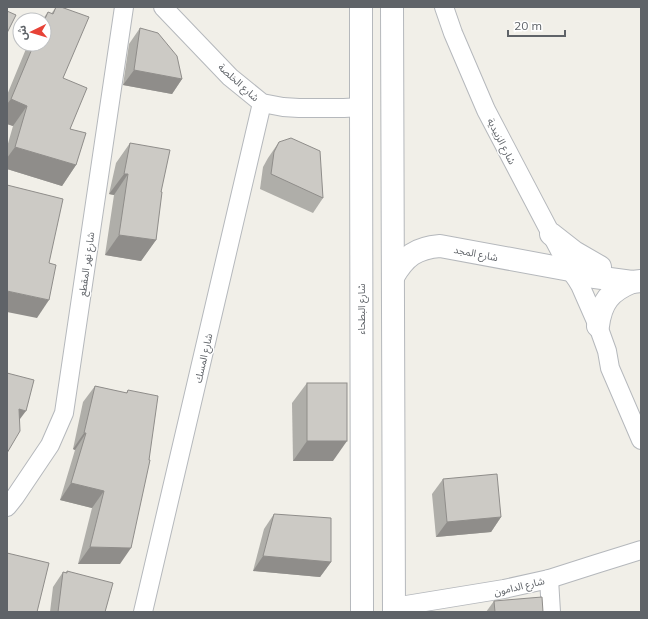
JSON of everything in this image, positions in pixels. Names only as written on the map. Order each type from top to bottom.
[{"type":"street","name":"شارع نهر المقطع","points":[[7,507],[50,445],[64,413],[124,7]]},
{"type":"street","name":"شارع الخلصة","points":[[163,7],[230,77],[262,103],[299,108],[361,107]]},
{"type":"street","name":"شارع البطحاء","points":[[361,7],[362,610]]},
{"type":"street","points":[[362,610],[394,610],[392,7]]},
{"type":"street","name":"شارع الزبيدية","points":[[444,7],[453,33],[486,110],[570,270],[578,280],[608,351],[610,368],[641,440]]},
{"type":"street","name":"شارع المسك","points":[[143,612],[262,103]]},
{"type":"street","points":[[551,234],[574,252],[600,267]]},
{"type":"street","name":"شارع المجد","points":[[393,277],[399,266],[417,251],[428,247],[440,246],[570,270],[580,275],[638,279]]},
{"type":"street","name":"شارع المجد","points":[[570,270],[576,266],[633,270],[638,279]]},
{"type":"street","name":"شارع الزبيدية","points":[[570,270],[567,277],[568,284],[598,355],[610,368]]},
{"type":"street","points":[[598,326],[604,303],[611,294],[621,287],[638,279]]},
{"type":"street","name":"شارع الدامون","points":[[394,610],[476,595],[549,579],[641,550]]},
{"type":"street","points":[[549,579],[551,612]]},
{"type":"building","points":[[56,7],[61,7],[89,17],[63,78],[87,88],[70,129],[86,133],[76,165],[15,147],[27,106],[11,99],[31,52],[52,52],[53,14]]},
{"type":"building","points":[[7,11],[12,13],[12,23],[7,33]]},
{"type":"building","points":[[140,28],[158,33],[177,56],[182,79],[134,70]]},
{"type":"building","points":[[291,138],[320,151],[323,198],[271,174],[274,152],[279,142]]},
{"type":"building","points":[[130,143],[170,150],[161,192],[156,240],[119,235],[128,174],[124,174]]},
{"type":"building","points":[[7,185],[63,199],[49,263],[56,265],[49,300],[7,291]]},
{"type":"building","points":[[7,373],[34,380],[26,411],[19,409],[20,431],[7,453]]},
{"type":"building","points":[[307,383],[347,383],[347,441],[307,441]]},
{"type":"building","points":[[95,386],[127,393],[128,390],[158,396],[150,460],[131,548],[90,547],[104,491],[71,483],[86,433],[84,433]]},
{"type":"building","points":[[497,474],[501,517],[447,522],[443,479]]},
{"type":"building","points":[[274,514],[331,518],[331,562],[263,556]]},
{"type":"building","points":[[7,553],[49,563],[37,612],[7,612]]},
{"type":"building","points":[[67,571],[113,583],[105,612],[58,612],[63,572],[67,573]]},
{"type":"building","points":[[542,597],[543,612],[495,612],[494,601]]}]
